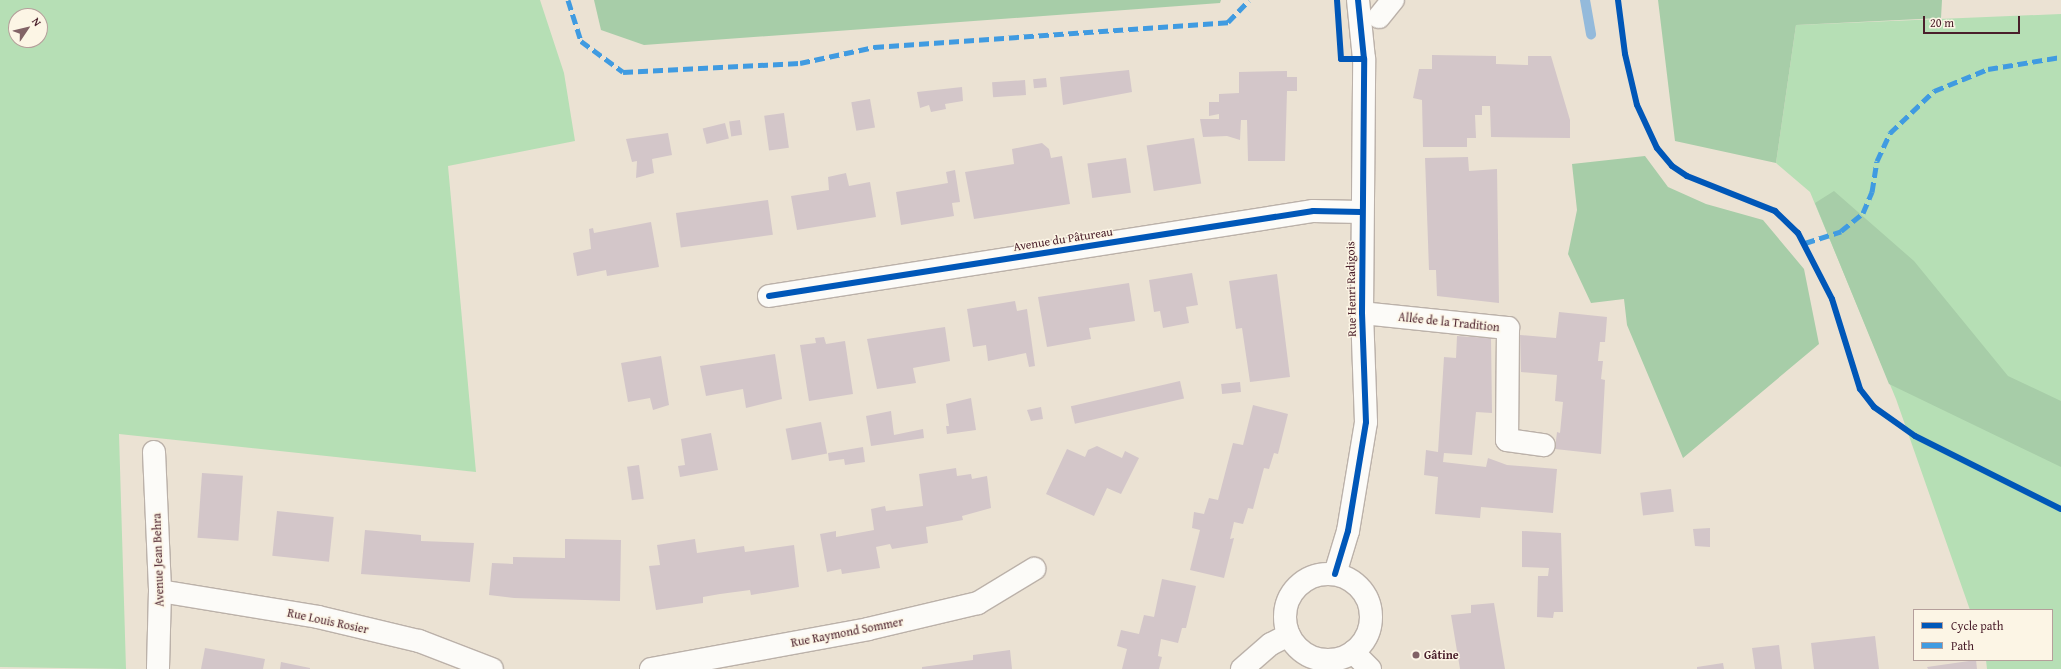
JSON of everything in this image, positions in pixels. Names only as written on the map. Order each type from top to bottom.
[{"type":"street","name":"Rue Henri Radigois","points":[[1334,574],[1348,531],[1366,422],[1362,313],[1361,212],[1364,59],[1358,0]]},
{"type":"street","name":"Rue Henri Radigois","points":[[1364,59],[1380,8],[1393,0]]},
{"type":"street","name":"Avenue du Pâtureau","points":[[769,296],[1313,211],[1361,212]]},
{"type":"street","name":"Allée de la Tradition","points":[[1362,313],[1508,328],[1507,440],[1544,445]]},
{"type":"street","name":"Avenue Jean Behra","points":[[154,452],[160,591],[158,669]]},
{"type":"street","name":"Rue Raymond Sommer","points":[[651,669],[868,629],[978,603],[1034,569]]},
{"type":"street","points":[[1334,574],[1357,585],[1370,607],[1368,632],[1362,643],[1353,652],[1342,658],[1317,659],[1296,646],[1289,635],[1285,620],[1286,605],[1293,591],[1305,581],[1319,575],[1334,574]]},
{"type":"street","name":"Rue Louis Rosier","points":[[160,591],[334,621],[419,641],[492,669]]},
{"type":"street","points":[[1242,669],[1271,644],[1289,635]]},
{"type":"street","points":[[1353,652],[1370,669]]},
{"type":"green space","points":[[0,0],[540,0],[564,73],[575,141],[448,166],[476,472],[119,434],[126,669],[0,667]]},
{"type":"green space","points":[[594,0],[1221,0],[1220,3],[644,45],[601,30]]},
{"type":"green space","points":[[1658,0],[1942,0],[1941,18],[1796,25],[1776,163],[1675,141]]},
{"type":"green space","points":[[2061,14],[2061,669],[1987,669],[1986,661],[2053,661],[2053,609],[1970,609],[1896,399],[1810,192],[1776,163],[1796,25]]},
{"type":"green space","points":[[1645,156],[1668,187],[1706,204],[1763,220],[1804,269],[1819,344],[1683,458],[1627,325],[1624,299],[1591,303],[1568,254],[1577,210],[1572,164]]},
{"type":"green space","points":[[1834,191],[1914,261],[2008,376],[2061,401],[2061,467],[1889,384],[1815,203]]},
{"type":"building","points":[[1432,55],[1496,56],[1496,64],[1528,65],[1528,56],[1551,56],[1570,120],[1570,138],[1491,137],[1490,106],[1482,106],[1482,115],[1475,115],[1476,138],[1467,138],[1467,147],[1423,147],[1422,100],[1413,98],[1419,69],[1432,69]]},
{"type":"building","points":[[1129,70],[1132,92],[1063,105],[1060,77]]},
{"type":"building","points":[[1287,71],[1287,77],[1297,77],[1297,91],[1287,91],[1285,161],[1248,161],[1247,120],[1241,120],[1240,140],[1227,136],[1203,137],[1200,119],[1219,119],[1219,114],[1209,116],[1209,102],[1219,102],[1219,94],[1239,93],[1239,72]]},
{"type":"building","points":[[1046,78],[1047,87],[1034,88],[1033,79]]},
{"type":"building","points":[[1025,80],[1026,95],[993,97],[992,82]]},
{"type":"building","points":[[962,87],[963,101],[945,104],[946,109],[931,112],[929,105],[920,108],[917,92]]},
{"type":"building","points":[[870,99],[875,128],[856,131],[851,102]]},
{"type":"building","points":[[784,113],[789,148],[769,150],[764,116]]},
{"type":"building","points":[[740,120],[742,135],[731,136],[729,122]]},
{"type":"building","points":[[725,123],[729,139],[707,144],[703,129]]},
{"type":"building","points":[[668,133],[672,155],[652,159],[654,173],[636,178],[637,161],[632,162],[626,139]]},
{"type":"building","points":[[1194,138],[1201,183],[1154,191],[1147,146]]},
{"type":"building","points":[[1042,143],[1049,149],[1051,158],[1062,156],[1070,204],[974,219],[965,172],[1014,164],[1012,149]]},
{"type":"building","points":[[1468,157],[1469,171],[1497,169],[1499,303],[1437,296],[1436,270],[1429,270],[1425,158]]},
{"type":"building","points":[[1126,158],[1131,193],[1092,198],[1087,163]]},
{"type":"building","points":[[955,170],[960,202],[952,203],[954,216],[901,225],[896,192],[948,183],[946,172]]},
{"type":"building","points":[[846,173],[849,186],[870,182],[876,217],[797,230],[791,196],[829,190],[828,177]]},
{"type":"building","points":[[768,200],[773,235],[681,248],[676,213]]},
{"type":"building","points":[[651,222],[659,267],[607,276],[606,270],[577,276],[573,253],[591,249],[589,229],[593,228],[594,233]]},
{"type":"building","points":[[1192,273],[1198,305],[1186,307],[1189,323],[1163,328],[1160,311],[1154,312],[1149,280]]},
{"type":"building","points":[[1277,274],[1290,377],[1250,382],[1242,328],[1236,329],[1229,281]]},
{"type":"building","points":[[1129,283],[1135,321],[1089,328],[1091,339],[1047,347],[1038,297]]},
{"type":"building","points":[[1015,301],[1017,311],[1027,309],[1035,366],[1029,367],[1026,353],[988,361],[986,345],[973,347],[967,309]]},
{"type":"building","points":[[1559,312],[1607,317],[1605,342],[1600,342],[1598,361],[1603,361],[1601,379],[1605,380],[1601,454],[1555,449],[1557,432],[1560,433],[1563,402],[1555,401],[1557,375],[1521,372],[1520,335],[1556,338]]},
{"type":"building","points":[[945,327],[950,361],[913,368],[916,383],[877,389],[867,339]]},
{"type":"building","points":[[1457,336],[1491,338],[1492,413],[1476,412],[1472,455],[1444,453],[1443,462],[1486,467],[1488,458],[1507,465],[1557,469],[1553,513],[1481,507],[1480,518],[1435,514],[1438,477],[1424,475],[1426,450],[1438,452],[1444,357],[1456,358]]},
{"type":"building","points":[[824,337],[826,344],[845,341],[853,394],[809,401],[800,345],[816,343],[815,338]]},
{"type":"building","points":[[775,354],[782,399],[746,408],[743,389],[706,396],[700,366]]},
{"type":"building","points":[[661,356],[669,405],[653,410],[650,398],[628,402],[621,363]]},
{"type":"building","points":[[1180,381],[1184,399],[1075,424],[1071,406]]},
{"type":"building","points":[[1240,382],[1241,392],[1222,394],[1221,384]]},
{"type":"building","points":[[971,398],[976,430],[947,434],[946,426],[949,426],[946,404]]},
{"type":"building","points":[[1253,405],[1288,414],[1278,454],[1274,453],[1269,469],[1264,468],[1253,509],[1248,508],[1243,524],[1234,522],[1230,539],[1234,538],[1224,578],[1190,570],[1200,530],[1192,528],[1194,512],[1204,514],[1209,498],[1218,500],[1233,443],[1243,445]]},
{"type":"building","points":[[1041,407],[1043,419],[1031,421],[1027,410]]},
{"type":"building","points":[[891,411],[894,435],[923,429],[924,438],[871,446],[866,416]]},
{"type":"building","points":[[821,422],[827,453],[792,460],[786,429]]},
{"type":"building","points":[[711,433],[718,470],[680,477],[678,466],[685,465],[681,439]]},
{"type":"building","points":[[1097,446],[1122,458],[1125,451],[1139,458],[1121,494],[1107,488],[1094,516],[1046,494],[1067,449],[1085,457],[1088,450]]},
{"type":"building","points":[[863,447],[865,462],[845,465],[844,459],[829,461],[828,453]]},
{"type":"building","points":[[639,465],[644,499],[632,500],[627,467]]},
{"type":"building","points":[[956,468],[957,476],[971,474],[972,479],[987,476],[991,508],[962,516],[963,520],[926,527],[928,543],[892,549],[890,544],[876,547],[880,568],[842,574],[841,569],[827,572],[820,534],[836,531],[836,537],[874,530],[871,509],[885,506],[886,511],[923,506],[919,474]]},
{"type":"building","points":[[202,473],[243,476],[238,541],[197,538]]},
{"type":"building","points":[[1671,489],[1674,512],[1643,516],[1640,493]]},
{"type":"building","points":[[277,511],[334,517],[329,562],[272,556]]},
{"type":"building","points":[[1710,528],[1710,547],[1695,546],[1693,529]]},
{"type":"building","points":[[365,530],[421,535],[421,541],[474,543],[470,582],[361,574]]},
{"type":"building","points":[[1522,531],[1561,533],[1563,612],[1554,612],[1553,618],[1537,617],[1538,576],[1548,576],[1549,568],[1522,567]]},
{"type":"building","points":[[565,539],[621,540],[620,601],[514,598],[489,595],[492,563],[513,564],[513,557],[565,558]]},
{"type":"building","points":[[695,539],[697,553],[744,546],[745,552],[794,545],[799,587],[751,595],[750,590],[720,594],[703,597],[703,603],[656,610],[649,566],[660,565],[657,545]]},
{"type":"building","points":[[1162,579],[1196,586],[1186,628],[1182,628],[1178,643],[1161,639],[1158,656],[1162,657],[1159,669],[1122,669],[1127,649],[1117,646],[1121,630],[1139,634],[1144,615],[1154,617]]},
{"type":"building","points":[[1494,603],[1505,669],[1460,669],[1451,615],[1471,613],[1471,605]]},
{"type":"building","points":[[1875,636],[1879,669],[1814,669],[1811,643]]},
{"type":"building","points":[[1779,645],[1782,669],[1755,669],[1752,648]]},
{"type":"building","points":[[205,648],[265,659],[263,669],[201,669]]},
{"type":"building","points":[[1010,650],[1012,669],[922,669],[922,667],[973,660],[973,655]]},
{"type":"building","points":[[1976,661],[1977,669],[1928,669],[1927,667]]},
{"type":"building","points":[[281,662],[310,668],[310,669],[280,669]]},
{"type":"building","points":[[1723,663],[1724,669],[1697,669],[1697,667]]},
{"type":"waterway","points":[[1585,0],[1591,34]]},
{"type":"marked path","points":[[568,0],[581,41],[623,72],[800,63],[874,47],[1228,22],[1249,0]]},
{"type":"marked path","points":[[1805,243],[1841,231],[1863,213],[1872,192],[1877,161],[1890,133],[1934,91],[1988,69],[2061,57]]},
{"type":"cycle path","points":[[1337,0],[1341,59],[1364,59]]},
{"type":"cycle path","points":[[1335,574],[1348,531],[1366,422],[1362,313],[1364,59],[1358,0]]},
{"type":"cycle path","points":[[1618,0],[1625,54],[1637,105],[1657,148],[1672,166],[1687,176],[1775,211],[1798,233],[1832,299],[1860,389],[1874,407],[1915,436],[2061,509]]},
{"type":"cycle path","points":[[769,296],[1313,211],[1361,212]]},
{"type":"place","name":"Gâtine","points":[[1416,655]]}]
